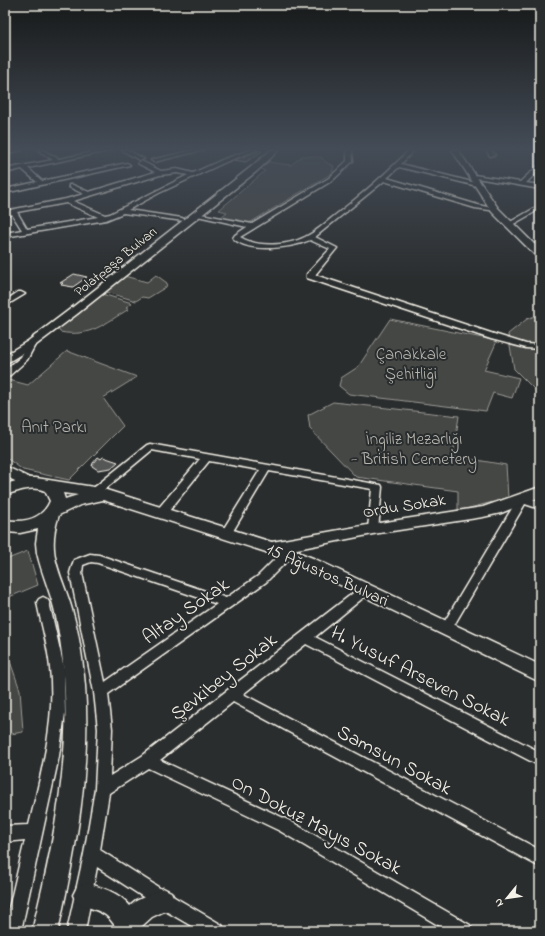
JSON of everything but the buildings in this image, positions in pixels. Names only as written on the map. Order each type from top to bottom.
[{"type":"main road","name":"Polatpaşa Bulvarı","points":[[5,360],[32,343],[120,273],[144,248],[216,194]]},
{"type":"main road","name":"Polatpaşa Bulvarı","points":[[5,354],[41,331],[120,273],[223,194]]},
{"type":"main road","points":[[484,194],[494,210],[540,255]]},
{"type":"main road","points":[[5,470],[28,483]]},
{"type":"main road","points":[[5,490],[13,486],[28,483]]},
{"type":"main road","name":"15 Ağustos Bulvari","points":[[28,483],[101,495],[280,551],[540,674]]},
{"type":"main road","points":[[45,931],[57,882],[74,779],[76,731],[75,685],[64,616],[46,554],[45,534],[52,513],[57,506],[57,496],[55,492],[47,486]]},
{"type":"main road","name":"Ordu Sokak","points":[[280,551],[373,529],[483,512],[522,500],[540,492]]},
{"type":"main road","name":"15 Ağustos Bulvari","points":[[10,527],[38,523],[64,505],[77,500],[101,495]]},
{"type":"main road","points":[[10,527],[34,538],[46,554]]},
{"type":"main road","points":[[85,895],[102,898],[114,905],[129,927],[144,909],[163,900]]},
{"type":"street","points":[[5,214],[67,201],[88,194]]},
{"type":"street","points":[[5,235],[106,218],[124,211],[154,194]]},
{"type":"street","points":[[306,194],[251,226],[236,236],[236,238],[240,241],[264,247],[291,244],[310,237],[366,194]]},
{"type":"street","points":[[433,194],[477,207],[494,210]]},
{"type":"street","points":[[28,200],[39,207]]},
{"type":"street","points":[[67,201],[106,218]]},
{"type":"street","points":[[508,225],[540,207]]},
{"type":"street","points":[[124,211],[182,220]]},
{"type":"street","points":[[14,212],[26,232]]},
{"type":"street","points":[[196,215],[251,226]]},
{"type":"street","points":[[310,237],[334,248],[310,276],[494,337],[526,346],[540,346]]},
{"type":"street","points":[[532,247],[540,244]]},
{"type":"street","points":[[5,304],[21,294]]},
{"type":"street","points":[[5,375],[24,358],[32,343]]},
{"type":"street","points":[[101,495],[150,447],[377,487],[373,529]]},
{"type":"street","points":[[161,513],[207,457]]},
{"type":"street","points":[[226,533],[266,467]]},
{"type":"street","points":[[446,629],[522,500],[540,505]]},
{"type":"street","name":"Altay Sokak","points":[[101,692],[262,579],[280,551]]},
{"type":"street","points":[[76,931],[85,895],[102,789],[105,729],[101,692],[76,573],[78,563],[90,558],[100,559],[227,603]]},
{"type":"street","name":"Şevkibey Sokak","points":[[102,789],[147,761],[306,638],[365,590]]},
{"type":"street","points":[[12,931],[52,756],[58,712],[57,668],[43,602]]},
{"type":"street","name":"H. Yusuf Arseven Sokak","points":[[306,638],[540,759]]},
{"type":"street","name":"Samsun Sokak","points":[[232,695],[540,859]]},
{"type":"street","name":"On Dokuz Mayıs Sokak","points":[[147,761],[285,826],[464,931]]},
{"type":"street","points":[[5,834],[35,832]]},
{"type":"street","points":[[92,854],[163,900],[216,931]]},
{"type":"green space","points":[[238,194],[298,194],[251,222],[245,223],[220,218],[227,212],[219,210]]},
{"type":"green space","points":[[156,275],[167,283],[166,287],[148,298],[142,297],[136,301],[106,292],[124,276],[147,282]]},
{"type":"green space","points":[[102,294],[132,303],[126,307],[129,309],[97,328],[80,333],[60,332],[58,329]]},
{"type":"green space","points":[[535,316],[540,322],[540,395],[514,369],[508,334],[527,319]]},
{"type":"green space","name":"Çanakkale Şehitliği","points":[[390,319],[497,341],[484,370],[519,378],[512,398],[493,393],[486,411],[349,394],[339,386],[341,378],[358,367]]},
{"type":"green space","name":"Anıt Parkı","points":[[67,351],[137,377],[103,398],[123,426],[69,480],[23,470],[5,457],[5,379],[28,385]]},
{"type":"green space","name":"İngiliz Mezarlığı - British Cemetery","points":[[333,402],[459,416],[453,456],[506,465],[508,498],[458,511],[458,491],[356,477],[310,429],[308,415]]},
{"type":"green space","points":[[28,551],[38,585],[9,597],[5,613],[5,560]]},
{"type":"green space","points":[[5,647],[20,690],[23,732],[5,735]]}]
